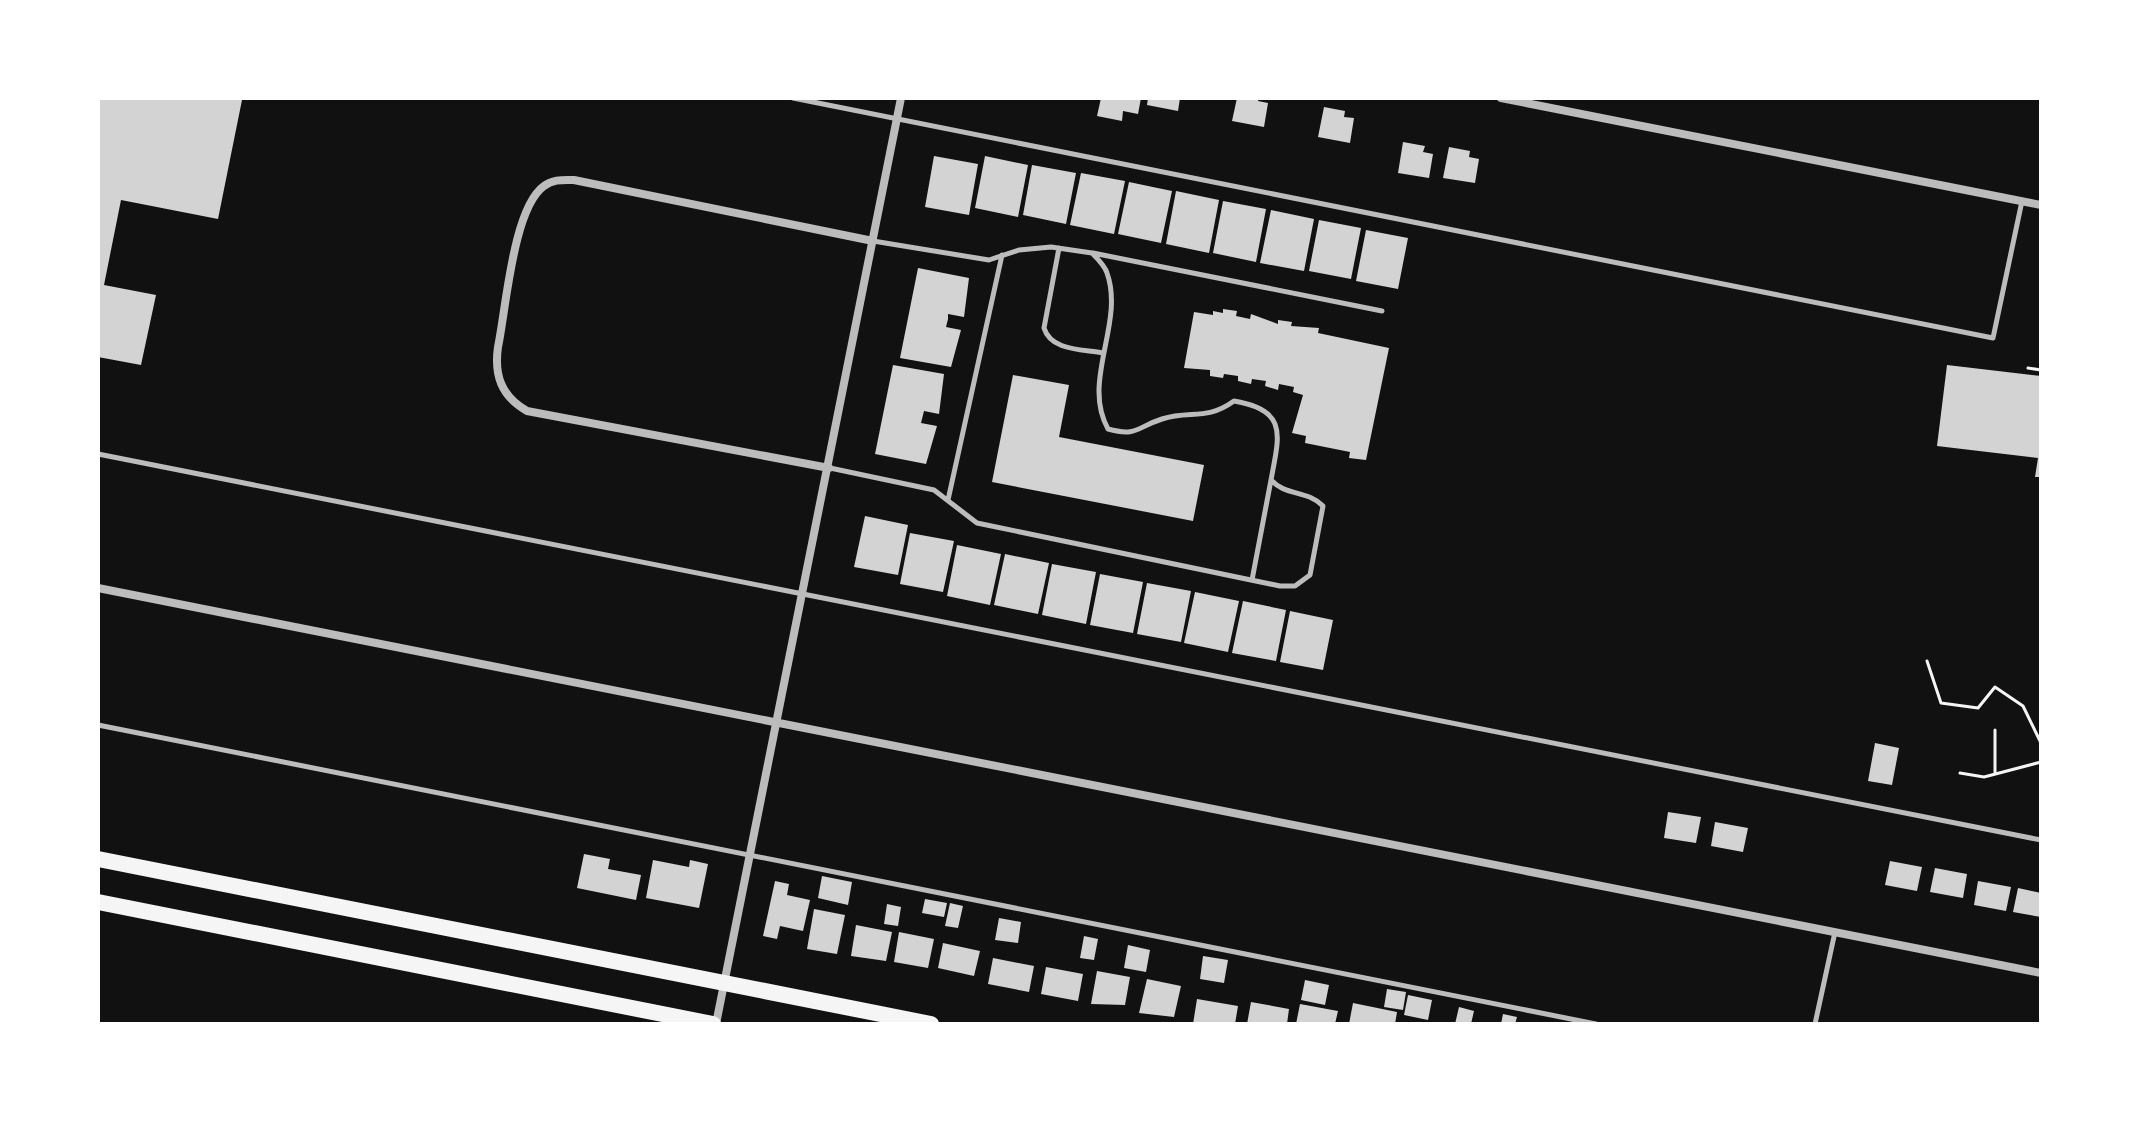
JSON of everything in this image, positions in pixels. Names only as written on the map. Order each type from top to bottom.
[{"type":"main road","points":[[98,859],[931,1024]]},
{"type":"main road","points":[[98,902],[714,1024]]},
{"type":"street","points":[[714,1024],[829,468],[901,98]]},
{"type":"street","points":[[1501,98],[2041,205]]},
{"type":"street","points":[[829,468],[527,411],[510,399],[496,373],[504,317],[526,210],[537,192],[559,180],[574,180],[873,241]]},
{"type":"street","points":[[98,588],[2041,973]]},
{"type":"lane","points":[[793,98],[1993,338],[2022,201]]},
{"type":"lane","points":[[873,241],[989,260],[1019,250],[1059,248],[1382,311]]},
{"type":"lane","points":[[1059,248],[1044,328],[1047,337],[1056,345],[1103,353]]},
{"type":"lane","points":[[1092,253],[1107,271],[1110,300],[1100,414],[1108,429],[1124,434],[1141,431],[1162,419],[1217,413],[1234,401],[1258,405],[1273,418],[1280,432],[1252,580]]},
{"type":"lane","points":[[948,500],[1002,255]]},
{"type":"lane","points":[[98,454],[2041,840]]},
{"type":"lane","points":[[829,468],[934,490],[977,523],[1252,580],[1295,586],[1310,575],[1323,506],[1313,495],[1278,488],[1271,480]]},
{"type":"lane","points":[[98,725],[1596,1024]]},
{"type":"lane","points":[[1815,1024],[1835,932]]},
{"type":"path","points":[[2028,368],[2041,370]]},
{"type":"path","points":[[1927,661],[1941,703],[1978,708],[1995,687],[2023,706],[2041,743]]},
{"type":"path","points":[[1995,730],[1995,774]]},
{"type":"path","points":[[1960,773],[1984,777],[2041,762]]},
{"type":"building","points":[[98,98],[242,100],[218,219],[121,200],[104,285],[156,295],[141,365],[98,357]]},
{"type":"building","points":[[1101,98],[1141,98],[1138,114],[1123,111],[1122,121],[1097,116]]},
{"type":"building","points":[[1148,98],[1180,98],[1178,111],[1147,105]]},
{"type":"building","points":[[1237,98],[1259,98],[1258,101],[1268,103],[1264,127],[1232,121]]},
{"type":"building","points":[[1324,107],[1345,111],[1344,117],[1354,118],[1350,143],[1318,137]]},
{"type":"building","points":[[1403,142],[1425,146],[1423,152],[1433,154],[1429,178],[1398,173]]},
{"type":"building","points":[[1449,147],[1470,151],[1469,157],[1479,159],[1475,183],[1443,178]]},
{"type":"building","points":[[934,156],[978,164],[969,215],[925,207]]},
{"type":"building","points":[[985,156],[1028,165],[1018,217],[975,208]]},
{"type":"building","points":[[1032,165],[1076,173],[1066,224],[1023,215]]},
{"type":"building","points":[[1081,173],[1125,181],[1114,234],[1070,225]]},
{"type":"building","points":[[1129,182],[1172,191],[1161,243],[1118,234]]},
{"type":"building","points":[[1176,191],[1219,200],[1209,253],[1166,244]]},
{"type":"building","points":[[1223,201],[1266,209],[1256,262],[1213,253]]},
{"type":"building","points":[[1271,210],[1314,219],[1304,271],[1260,263]]},
{"type":"building","points":[[1319,220],[1361,228],[1351,279],[1309,271]]},
{"type":"building","points":[[1366,230],[1408,238],[1398,289],[1356,281]]},
{"type":"building","points":[[918,268],[969,278],[964,317],[948,314],[946,327],[961,330],[951,367],[900,358]]},
{"type":"building","points":[[1223,309],[1237,311],[1236,316],[1250,319],[1251,314],[1278,324],[1278,320],[1292,322],[1291,326],[1319,328],[1318,333],[1389,348],[1366,460],[1349,458],[1350,452],[1305,443],[1306,436],[1292,433],[1303,395],[1293,392],[1294,387],[1279,384],[1278,390],[1265,386],[1266,381],[1252,379],[1251,384],[1238,381],[1238,376],[1224,374],[1223,378],[1210,376],[1210,370],[1184,368],[1194,312],[1213,315],[1213,311],[1223,313]]},
{"type":"building","points":[[893,365],[944,374],[939,414],[924,411],[921,423],[937,426],[926,464],[875,454]]},
{"type":"building","points":[[1947,365],[2041,376],[2041,477],[2035,477],[2038,458],[1937,446]]},
{"type":"building","points":[[1013,375],[1069,385],[1059,437],[1204,465],[1193,521],[992,482]]},
{"type":"building","points":[[865,516],[908,525],[898,575],[854,567]]},
{"type":"building","points":[[910,533],[954,541],[943,592],[900,584]]},
{"type":"building","points":[[957,545],[1001,554],[990,605],[947,596]]},
{"type":"building","points":[[1005,554],[1049,563],[1038,614],[994,605]]},
{"type":"building","points":[[1052,564],[1096,572],[1086,624],[1042,615]]},
{"type":"building","points":[[1100,574],[1143,582],[1133,633],[1090,625]]},
{"type":"building","points":[[1147,583],[1191,591],[1181,642],[1137,634]]},
{"type":"building","points":[[1195,592],[1239,601],[1228,652],[1184,643]]},
{"type":"building","points":[[1243,601],[1286,610],[1276,661],[1232,653]]},
{"type":"building","points":[[1290,611],[1333,620],[1323,670],[1280,662]]},
{"type":"building","points":[[1875,743],[1899,748],[1892,785],[1868,781]]},
{"type":"building","points":[[1668,812],[1701,817],[1696,843],[1664,838]]},
{"type":"building","points":[[1715,822],[1748,828],[1743,852],[1711,846]]},
{"type":"building","points":[[584,854],[610,859],[608,869],[641,875],[636,900],[577,888]]},
{"type":"building","points":[[653,860],[689,867],[690,860],[708,864],[699,908],[646,898]]},
{"type":"building","points":[[1890,861],[1922,867],[1917,891],[1885,885]]},
{"type":"building","points":[[1935,868],[1967,874],[1963,898],[1930,892]]},
{"type":"building","points":[[822,876],[852,882],[848,905],[818,898]]},
{"type":"building","points":[[775,881],[789,884],[787,895],[810,900],[803,931],[780,926],[777,939],[763,936]]},
{"type":"building","points":[[1978,881],[2011,887],[2006,911],[1974,905]]},
{"type":"building","points":[[2018,888],[2041,893],[2041,917],[2013,912]]},
{"type":"building","points":[[925,899],[947,903],[944,917],[922,913]]},
{"type":"building","points":[[950,903],[963,906],[958,928],[945,926]]},
{"type":"building","points":[[887,904],[901,907],[898,926],[884,924]]},
{"type":"building","points":[[814,909],[845,915],[837,954],[807,949]]},
{"type":"building","points":[[999,918],[1021,922],[1018,943],[995,940]]},
{"type":"building","points":[[856,925],[892,932],[886,961],[851,956]]},
{"type":"building","points":[[899,932],[934,939],[928,968],[894,962]]},
{"type":"building","points":[[1084,936],[1098,939],[1094,960],[1080,958]]},
{"type":"building","points":[[943,943],[980,951],[974,976],[938,968]]},
{"type":"building","points":[[1128,945],[1150,950],[1146,972],[1124,968]]},
{"type":"building","points":[[1203,956],[1228,960],[1224,983],[1200,979]]},
{"type":"building","points":[[993,958],[1034,966],[1029,992],[988,984]]},
{"type":"building","points":[[1046,967],[1083,974],[1078,1001],[1041,994]]},
{"type":"building","points":[[1097,971],[1130,977],[1125,1005],[1091,1004]]},
{"type":"building","points":[[1147,979],[1181,986],[1174,1017],[1139,1013]]},
{"type":"building","points":[[1305,980],[1329,985],[1325,1005],[1301,1000]]},
{"type":"building","points":[[1387,989],[1406,992],[1403,1010],[1384,1007]]},
{"type":"building","points":[[1408,995],[1432,1000],[1428,1020],[1404,1015]]},
{"type":"building","points":[[1197,999],[1238,1006],[1235,1024],[1193,1024]]},
{"type":"building","points":[[1251,1002],[1289,1009],[1287,1024],[1247,1024]]},
{"type":"building","points":[[1353,1003],[1397,1012],[1395,1024],[1349,1024]]},
{"type":"building","points":[[1300,1004],[1338,1011],[1335,1024],[1296,1024]]},
{"type":"building","points":[[1459,1007],[1474,1011],[1471,1024],[1455,1024]]},
{"type":"building","points":[[1503,1014],[1517,1017],[1515,1024],[1501,1024]]}]
